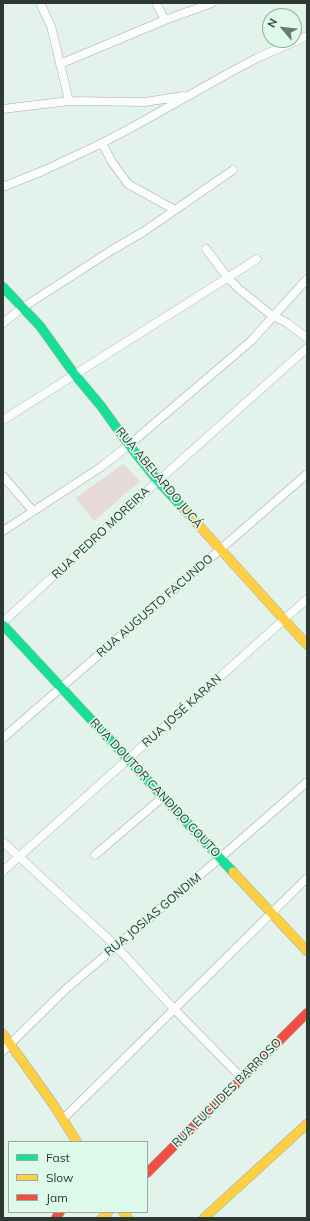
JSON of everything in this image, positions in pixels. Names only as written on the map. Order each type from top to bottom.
[{"type":"street","points":[[40,3],[51,26],[69,102]]},
{"type":"street","points":[[156,3],[165,20]]},
{"type":"street","points":[[60,64],[165,20],[212,3]]},
{"type":"street","points":[[3,187],[102,144],[257,58],[307,36]]},
{"type":"street","points":[[3,109],[69,102],[145,102],[189,95]]},
{"type":"street","points":[[102,144],[112,162],[128,184],[175,210]]},
{"type":"street","points":[[3,323],[22,308],[175,210],[233,170]]},
{"type":"street","points":[[206,249],[228,278],[239,289],[274,316],[307,338]]},
{"type":"street","points":[[3,420],[257,259]]},
{"type":"street","points":[[3,531],[101,467],[129,445],[251,340],[307,279]]},
{"type":"street","name":"RUA ABELARDO JUCÁ","points":[[3,287],[44,332],[158,481],[307,645]]},
{"type":"street","name":"RUA PEDRO MOREIRA","points":[[3,622],[307,348]]},
{"type":"street","name":"RUA AUGUSTO FACUNDO","points":[[3,738],[307,474]]},
{"type":"street","points":[[3,476],[33,511]]},
{"type":"street","name":"RUA JOSÉ KARAN","points":[[3,871],[307,599]]},
{"type":"street","name":"RUA DOUTOR CANDIDO COUTO","points":[[3,626],[307,951]]},
{"type":"street","name":"RUA JOSIAS GONDIM","points":[[3,1051],[66,989],[307,782]]},
{"type":"street","points":[[95,856],[163,797]]},
{"type":"street","points":[[3,842],[116,946],[174,1009],[242,1078]]},
{"type":"street","points":[[63,1119],[307,878]]},
{"type":"street","name":"RUA EUCLIDES BARROSO","points":[[148,1172],[307,1013]]},
{"type":"street","points":[[3,1034],[63,1119],[76,1141]]},
{"type":"street","points":[[204,1218],[307,1124]]},
{"type":"shaded area","points":[[123,464],[140,481],[94,521],[76,498]]},
{"type":"traffic: fast","points":[[3,287],[40,326],[75,375],[101,406],[129,445],[158,481],[184,509]]},
{"type":"traffic: fast","points":[[3,625],[233,872]]},
{"type":"traffic: slow","points":[[184,509],[307,645]]},
{"type":"traffic: slow","points":[[233,872],[307,951]]},
{"type":"traffic: slow","points":[[3,1034],[53,1104],[76,1141]]},
{"type":"traffic: slow","points":[[204,1218],[307,1124]]},
{"type":"traffic: slow","points":[[102,1218],[107,1213]]},
{"type":"traffic: slow","points":[[124,1213],[128,1218]]},
{"type":"traffic: jam","points":[[148,1172],[307,1013]]},
{"type":"traffic: jam","points":[[56,1218],[59,1213]]}]
